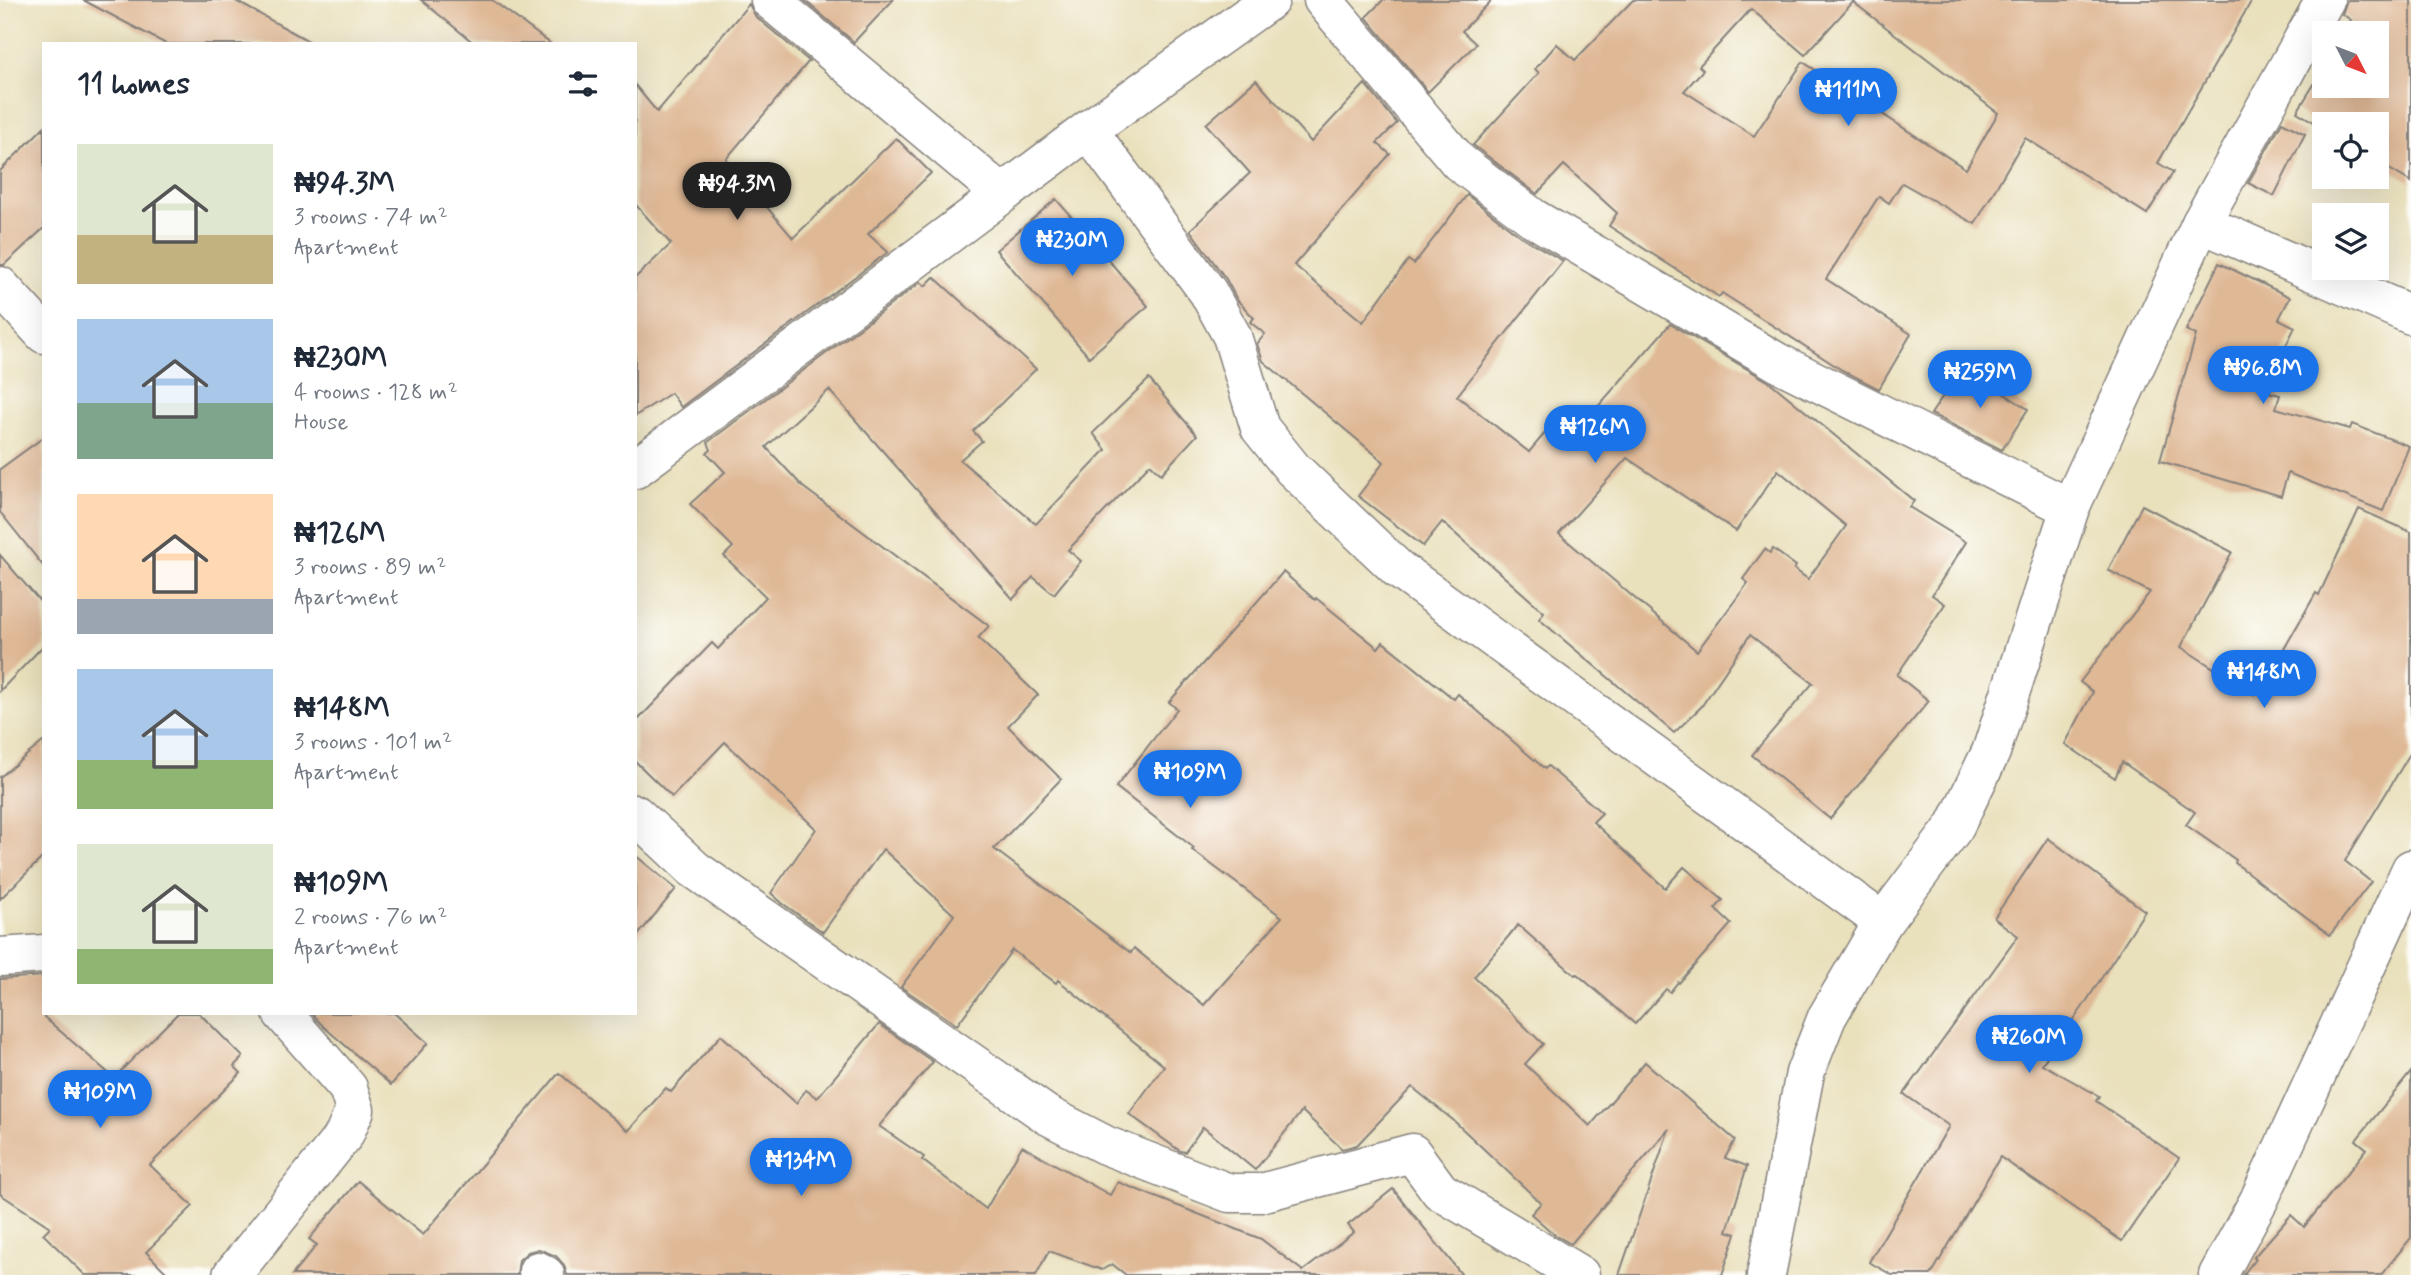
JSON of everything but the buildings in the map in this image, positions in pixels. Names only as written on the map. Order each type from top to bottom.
[{"type":"street","points":[[770,0],[1002,194]]},
{"type":"street","points":[[637,468],[1088,130],[1270,0]]},
{"type":"street","points":[[1323,0],[1459,162],[1533,218],[1777,362],[2070,508]]},
{"type":"street","points":[[1766,1275],[1805,1073],[1827,1017],[1884,922],[1955,826],[1992,752],[2070,508],[2201,223],[2325,0]]},
{"type":"street","points":[[1088,130],[1208,292],[1232,336],[1260,428],[1293,469],[1398,569],[1884,922]]},
{"type":"street","points":[[2201,223],[2411,315]]},
{"type":"street","points":[[0,286],[42,332]]},
{"type":"street","points":[[637,816],[694,869],[1047,1115],[1105,1145],[1229,1193],[1261,1193],[1412,1153],[1440,1191],[1580,1275]]},
{"type":"street","points":[[2218,1275],[2259,1200],[2411,869]]},
{"type":"street","points":[[0,957],[42,954]]},
{"type":"street","points":[[232,1275],[344,1135],[355,1110],[348,1088],[284,1015]]}]
